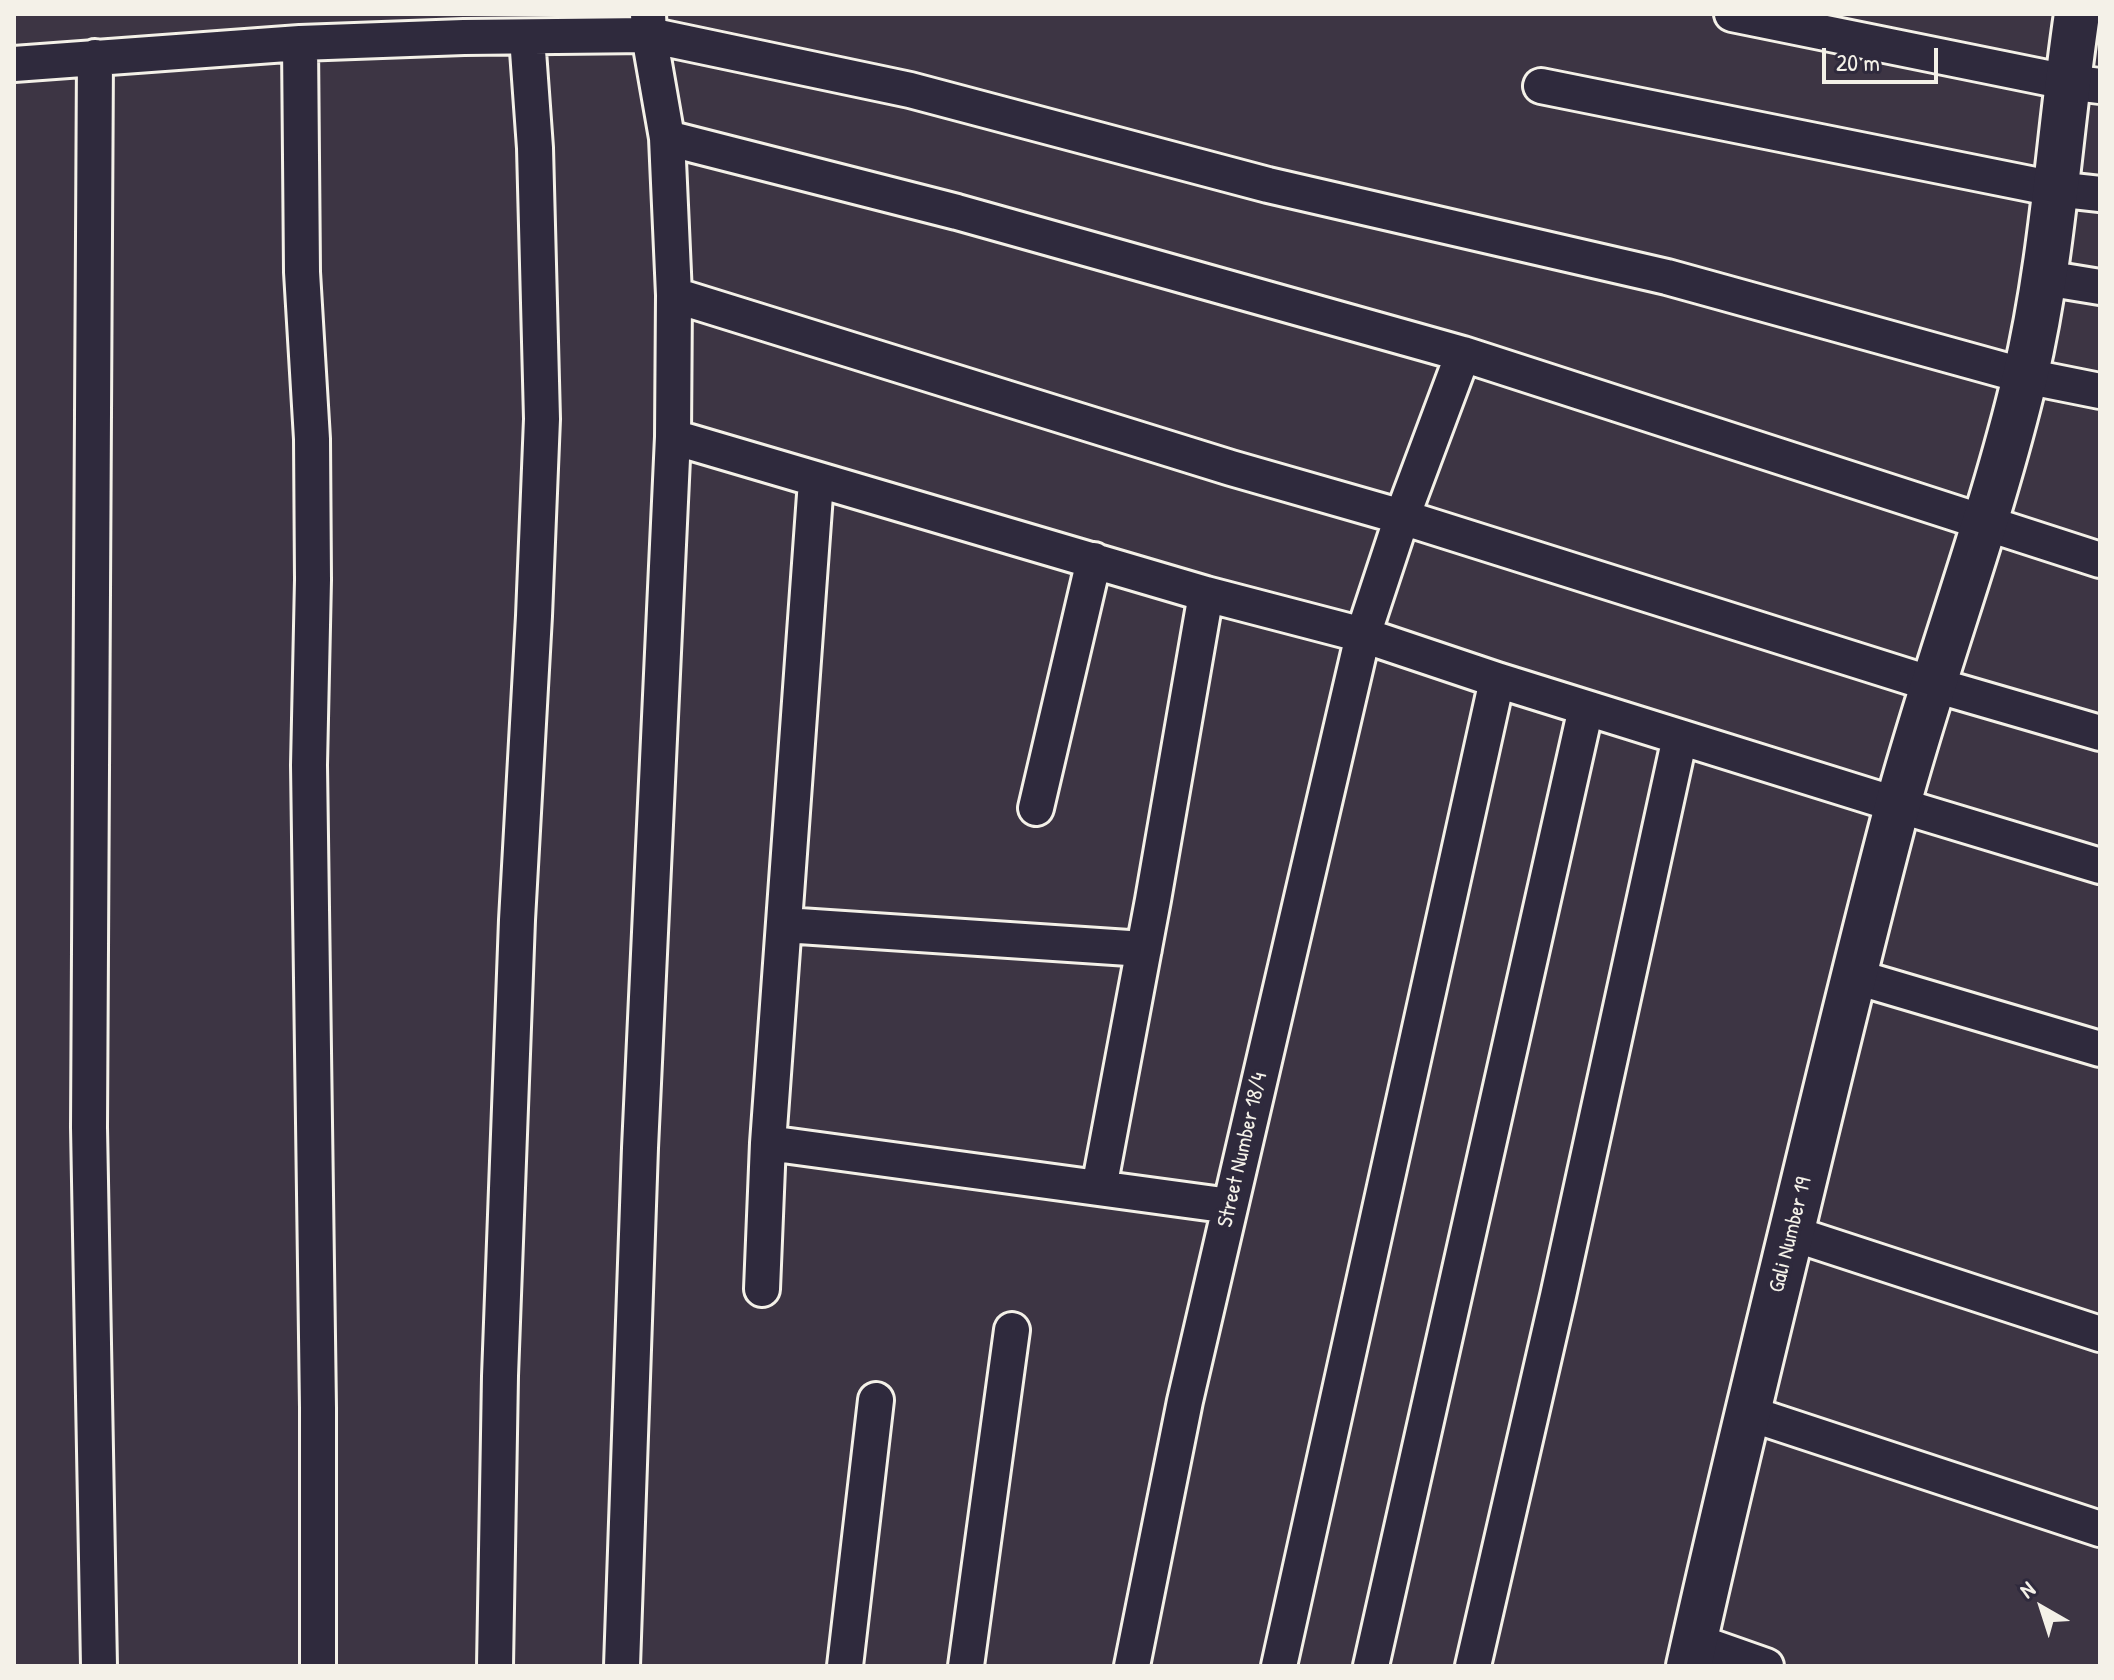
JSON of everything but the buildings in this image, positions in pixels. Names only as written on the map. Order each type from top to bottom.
[{"type":"street","points":[[1732,14],[2084,84]]},
{"type":"street","name":"Gali Number 19","points":[[1692,1654],[1853,976],[1898,805],[1985,522],[2025,376],[2045,278],[2055,189],[2084,84],[2077,14]]},
{"type":"street","points":[[622,1666],[641,1132],[673,437],[674,295],[667,138],[648,24]]},
{"type":"street","points":[[14,64],[300,43],[527,37],[648,24],[1268,185],[1667,277],[2025,376],[2100,391]]},
{"type":"street","points":[[495,1666],[500,1376],[512,1046],[542,419],[535,148],[527,37]]},
{"type":"street","points":[[300,43],[302,272],[312,439],[309,765],[318,1408],[318,1666]]},
{"type":"street","points":[[95,57],[89,1127],[99,1666]]},
{"type":"street","points":[[1541,86],[2055,189],[2100,194]]},
{"type":"street","points":[[667,138],[957,212],[1463,354],[2100,560]]},
{"type":"street","points":[[2045,278],[2100,287]]},
{"type":"street","points":[[674,295],[1231,468],[1402,517],[1935,685],[2100,733]]},
{"type":"street","name":"Street Number 18/4","points":[[1132,1666],[1185,1401],[1363,635],[1402,517],[1463,354]]},
{"type":"street","points":[[673,437],[1206,594],[1363,635],[1586,708],[2100,866]]},
{"type":"street","points":[[762,1289],[768,1143],[816,481]]},
{"type":"street","points":[[1036,808],[1094,560]]},
{"type":"street","points":[[1099,1188],[1206,594]]},
{"type":"street","points":[[1279,1666],[1497,680]]},
{"type":"street","points":[[1371,1666],[1586,708]]},
{"type":"street","points":[[1473,1666],[1558,1296],[1680,737]]},
{"type":"street","points":[[784,925],[1144,949]]},
{"type":"street","points":[[1853,976],[2100,1049]]},
{"type":"street","points":[[768,1143],[1230,1206]]},
{"type":"street","points":[[1791,1233],[2100,1334]]},
{"type":"street","points":[[966,1666],[1012,1330]]},
{"type":"street","points":[[845,1666],[876,1400]]},
{"type":"street","points":[[1748,1413],[2100,1529]]},
{"type":"street","points":[[1692,1654],[1766,1666]]}]
